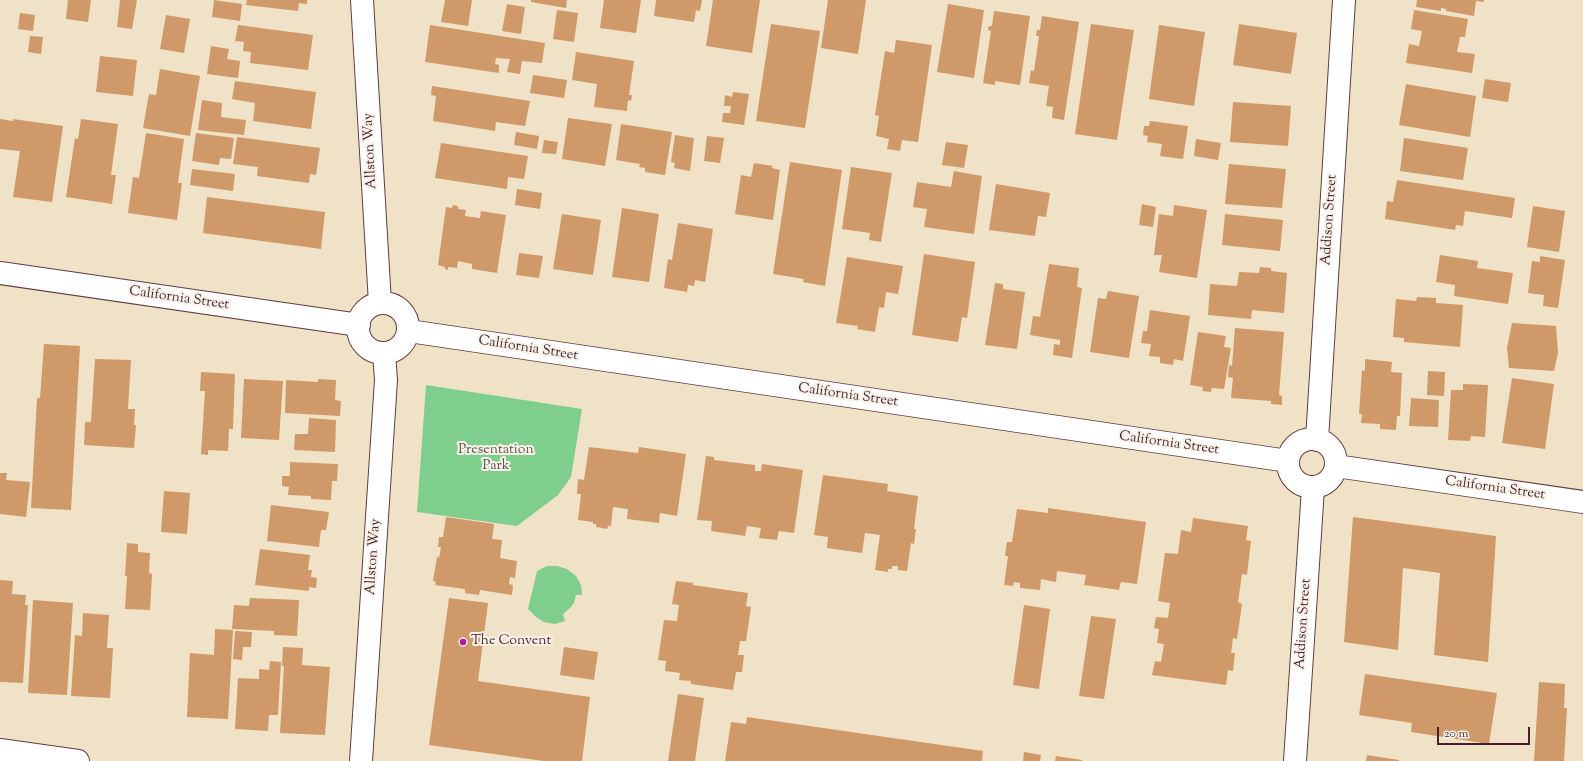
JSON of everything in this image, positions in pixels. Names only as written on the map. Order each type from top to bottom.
[{"type":"street","name":"Allston Way","points":[[362,0],[380,303]]},
{"type":"street","name":"Addison Street","points":[[1317,440],[1344,0]]},
{"type":"street","name":"California Street","points":[[0,273],[359,324]]},
{"type":"street","points":[[380,303],[395,305],[401,310],[408,323],[406,340],[400,347],[393,351],[384,353],[370,350],[364,345],[358,332],[361,317],[366,310],[372,305],[380,303]]},
{"type":"street","name":"California Street","points":[[408,331],[1288,461]]},
{"type":"street","name":"Allston Way","points":[[361,761],[386,380],[384,353]]},
{"type":"street","points":[[1309,439],[1317,440],[1330,446],[1336,459],[1334,475],[1322,486],[1313,488],[1305,487],[1295,480],[1289,469],[1288,461],[1294,447],[1309,439]]},
{"type":"street","name":"California Street","points":[[1336,466],[1583,502]]},
{"type":"street","name":"Addison Street","points":[[1295,761],[1313,488]]},
{"type":"street","points":[[0,750],[78,761]]},
{"type":"green space","name":"Presentation Park","points":[[426,385],[582,409],[571,477],[558,495],[517,526],[417,512]]},
{"type":"green space","points":[[547,566],[557,566],[567,569],[576,576],[581,585],[582,595],[576,595],[574,603],[563,614],[565,621],[555,624],[544,622],[528,609],[537,571]]},
{"type":"building","points":[[68,0],[91,0],[88,22],[66,19]]},
{"type":"building","points":[[120,0],[137,0],[132,29],[117,27]]},
{"type":"building","points":[[214,0],[242,4],[240,21],[212,17]]},
{"type":"building","points":[[247,0],[307,0],[307,4],[299,3],[298,11],[246,5]]},
{"type":"building","points":[[445,0],[472,0],[468,26],[441,22]]},
{"type":"building","points":[[531,0],[567,0],[566,8],[531,2]]},
{"type":"building","points":[[604,0],[641,0],[636,33],[600,28]]},
{"type":"building","points":[[656,0],[702,0],[700,11],[696,10],[694,22],[654,16]]},
{"type":"building","points":[[713,0],[760,0],[752,53],[706,46]]},
{"type":"building","points":[[828,0],[866,0],[858,54],[821,48]]},
{"type":"building","points":[[1417,0],[1484,0],[1484,2],[1476,1],[1474,16],[1446,11],[1446,9],[1441,8],[1441,11],[1416,7]]},
{"type":"building","points":[[507,4],[525,7],[521,34],[502,31]]},
{"type":"building","points":[[948,4],[984,10],[974,78],[937,72]]},
{"type":"building","points":[[557,10],[578,13],[574,42],[553,39]]},
{"type":"building","points":[[1414,10],[1468,19],[1465,37],[1460,37],[1457,52],[1475,54],[1472,73],[1406,63],[1409,44],[1419,46],[1422,31],[1411,29]]},
{"type":"building","points":[[994,11],[1030,16],[1020,85],[995,81],[995,85],[983,83],[991,31],[988,30],[989,26],[992,26]]},
{"type":"building","points":[[20,13],[35,15],[33,31],[18,29]]},
{"type":"building","points":[[166,15],[190,19],[184,53],[160,49]]},
{"type":"building","points":[[1042,16],[1079,22],[1064,120],[1052,118],[1053,107],[1046,106],[1049,86],[1029,83],[1031,70],[1034,71],[1039,36],[1036,36],[1037,30],[1040,30]]},
{"type":"building","points":[[771,24],[820,31],[805,128],[756,121]]},
{"type":"building","points":[[1091,24],[1134,30],[1117,140],[1075,134]]},
{"type":"building","points":[[1239,24],[1297,33],[1291,74],[1233,65]]},
{"type":"building","points":[[238,25],[313,35],[308,70],[250,63],[251,52],[243,51],[244,42],[235,41]]},
{"type":"building","points":[[430,25],[545,43],[542,63],[522,61],[520,74],[507,72],[510,59],[496,58],[495,64],[499,65],[499,73],[425,62]]},
{"type":"building","points":[[1159,25],[1205,32],[1194,106],[1149,99]]},
{"type":"building","points":[[30,36],[43,37],[41,54],[28,52]]},
{"type":"building","points":[[896,40],[932,45],[918,142],[902,140],[900,151],[887,149],[889,139],[876,136],[879,116],[875,115],[885,51],[894,53]]},
{"type":"building","points":[[211,46],[229,49],[227,59],[240,61],[238,78],[207,74]]},
{"type":"building","points":[[576,52],[634,61],[629,95],[632,95],[631,101],[628,100],[627,111],[594,107],[597,84],[572,80]]},
{"type":"building","points":[[100,56],[137,60],[133,96],[96,92]]},
{"type":"building","points":[[160,69],[200,76],[190,136],[143,128],[149,94],[156,95]]},
{"type":"building","points":[[533,75],[567,80],[564,98],[530,93]]},
{"type":"building","points":[[1485,79],[1511,83],[1508,102],[1482,98]]},
{"type":"building","points":[[235,81],[316,92],[311,129],[253,121],[255,103],[232,99]]},
{"type":"building","points":[[1406,84],[1476,96],[1470,137],[1399,125]]},
{"type":"building","points":[[432,86],[530,101],[525,126],[496,122],[495,131],[433,121],[436,96],[431,95]]},
{"type":"building","points":[[733,92],[749,94],[744,125],[722,122],[723,113],[730,113],[731,106],[724,106],[725,95],[732,97]]},
{"type":"building","points":[[202,100],[222,103],[221,117],[246,120],[244,135],[198,130]]},
{"type":"building","points":[[1233,102],[1291,106],[1288,146],[1230,142]]},
{"type":"building","points":[[568,118],[612,124],[605,166],[562,159]]},
{"type":"building","points":[[0,119],[13,121],[13,119],[63,126],[52,202],[13,197],[20,151],[0,149]]},
{"type":"building","points":[[81,119],[118,124],[111,175],[116,175],[112,204],[66,197],[75,138],[78,139]]},
{"type":"building","points":[[1150,121],[1188,126],[1183,159],[1160,156],[1162,144],[1147,142],[1148,136],[1143,135],[1144,126],[1149,126]]},
{"type":"building","points":[[621,124],[672,132],[665,175],[645,172],[645,168],[639,167],[640,164],[616,160]]},
{"type":"building","points":[[516,132],[539,136],[537,149],[514,145]]},
{"type":"building","points":[[146,133],[184,139],[178,183],[182,183],[177,220],[128,213],[133,177],[139,178]]},
{"type":"building","points":[[196,133],[234,138],[231,159],[220,158],[219,165],[192,161]]},
{"type":"building","points":[[675,135],[694,138],[690,171],[674,168],[675,163],[671,162]]},
{"type":"building","points":[[707,136],[724,138],[720,163],[704,161]]},
{"type":"building","points":[[237,137],[320,148],[316,175],[310,174],[309,183],[257,176],[258,167],[233,164]]},
{"type":"building","points":[[1404,138],[1468,148],[1463,180],[1400,171]]},
{"type":"building","points":[[1196,139],[1221,143],[1218,160],[1194,156]]},
{"type":"building","points":[[544,140],[558,142],[556,154],[542,153]]},
{"type":"building","points":[[946,142],[968,145],[964,168],[942,165]]},
{"type":"building","points":[[441,143],[528,156],[524,179],[508,177],[507,189],[435,178]]},
{"type":"building","points":[[790,162],[842,170],[825,286],[803,282],[804,279],[773,274]]},
{"type":"building","points":[[754,163],[773,166],[772,168],[780,170],[773,220],[735,214],[741,175],[751,177]]},
{"type":"building","points":[[1229,164],[1286,169],[1282,208],[1225,204]]},
{"type":"building","points":[[851,167],[892,173],[881,242],[869,240],[870,233],[842,229]]},
{"type":"building","points":[[192,169],[235,174],[233,191],[190,185]]},
{"type":"building","points":[[954,171],[982,176],[974,234],[924,227],[927,209],[913,207],[917,182],[951,187]]},
{"type":"building","points":[[1397,180],[1515,198],[1512,218],[1465,211],[1463,226],[1456,225],[1455,230],[1385,219],[1387,201],[1393,202]]},
{"type":"building","points":[[996,184],[1050,193],[1046,217],[1038,216],[1035,236],[989,230]]},
{"type":"building","points":[[517,189],[542,193],[540,209],[515,205]]},
{"type":"building","points":[[207,197],[325,212],[321,249],[203,233]]},
{"type":"building","points":[[1142,204],[1156,207],[1153,227],[1139,225]]},
{"type":"building","points":[[453,205],[458,206],[458,209],[466,210],[465,216],[480,218],[481,211],[506,215],[497,273],[472,269],[472,264],[458,261],[457,268],[448,267],[448,270],[445,269],[445,267],[438,265],[446,207],[452,208]]},
{"type":"building","points":[[1174,205],[1207,210],[1197,278],[1159,272],[1162,255],[1154,255],[1159,214],[1173,216]]},
{"type":"building","points":[[1533,206],[1565,211],[1559,252],[1527,247]]},
{"type":"building","points":[[622,208],[659,214],[649,282],[612,277]]},
{"type":"building","points":[[562,214],[601,220],[593,275],[553,269]]},
{"type":"building","points":[[1225,214],[1283,220],[1280,251],[1222,245]]},
{"type":"building","points":[[678,223],[713,229],[705,282],[695,280],[694,286],[688,285],[687,292],[664,288],[668,259],[672,260]]},
{"type":"building","points":[[519,253],[543,256],[539,278],[516,275]]},
{"type":"building","points":[[924,254],[975,262],[967,318],[962,317],[958,342],[912,335]]},
{"type":"building","points":[[1440,255],[1478,261],[1477,268],[1513,273],[1508,304],[1454,296],[1455,285],[1436,282]]},
{"type":"building","points":[[1540,256],[1565,260],[1558,308],[1543,306],[1544,295],[1528,293],[1532,261],[1540,262]]},
{"type":"building","points":[[847,257],[903,266],[898,294],[886,292],[884,308],[879,307],[875,332],[857,329],[858,326],[836,323]]},
{"type":"building","points":[[1049,264],[1079,268],[1077,287],[1082,288],[1072,358],[1053,355],[1054,344],[1060,345],[1060,340],[1030,335],[1033,316],[1040,317]]},
{"type":"building","points":[[1260,267],[1271,268],[1271,271],[1287,273],[1284,313],[1252,310],[1251,319],[1208,315],[1210,284],[1237,286],[1239,272],[1259,273]]},
{"type":"building","points":[[995,283],[1003,284],[1003,289],[1025,292],[1017,349],[985,345]]},
{"type":"building","points":[[1108,291],[1139,296],[1129,358],[1090,352],[1098,298],[1106,299]]},
{"type":"building","points":[[1417,297],[1436,298],[1436,303],[1463,305],[1460,347],[1404,342],[1404,338],[1393,337],[1396,299],[1416,301]]},
{"type":"building","points":[[1150,310],[1190,316],[1183,361],[1174,359],[1173,365],[1160,363],[1160,357],[1149,356],[1151,344],[1141,343],[1143,331],[1147,331]]},
{"type":"building","points":[[1512,323],[1556,326],[1558,353],[1554,371],[1509,368],[1507,348]]},
{"type":"building","points":[[1235,328],[1284,332],[1279,395],[1282,396],[1282,405],[1271,404],[1271,401],[1231,398],[1233,378],[1228,377],[1229,365],[1232,366]]},
{"type":"building","points":[[1198,332],[1226,336],[1224,347],[1231,348],[1224,389],[1212,388],[1211,392],[1202,391],[1203,387],[1190,385]]},
{"type":"building","points":[[44,344],[80,346],[71,510],[31,508],[37,398],[40,398]]},
{"type":"building","points":[[95,359],[131,360],[128,409],[135,409],[134,425],[136,425],[134,448],[84,445],[85,422],[91,422]]},
{"type":"building","points":[[1365,359],[1392,362],[1391,372],[1402,373],[1400,416],[1397,416],[1396,430],[1380,429],[1380,424],[1361,423],[1362,414],[1359,414],[1362,370],[1365,371]]},
{"type":"building","points":[[1428,371],[1445,372],[1444,396],[1427,395]]},
{"type":"building","points":[[201,372],[235,374],[233,429],[229,429],[228,451],[208,450],[208,455],[201,454],[205,391],[200,391]]},
{"type":"building","points":[[1512,378],[1554,384],[1545,449],[1502,443]]},
{"type":"building","points":[[244,379],[283,381],[279,440],[241,438]]},
{"type":"building","points":[[318,379],[336,380],[335,400],[341,401],[340,416],[285,413],[286,380],[318,382]]},
{"type":"building","points":[[1463,384],[1488,385],[1485,437],[1471,436],[1470,441],[1448,440],[1451,390],[1463,390]]},
{"type":"building","points":[[1411,398],[1439,400],[1438,427],[1409,426]]},
{"type":"building","points":[[309,418],[336,420],[335,452],[294,450],[295,434],[308,434]]},
{"type":"building","points":[[589,447],[638,453],[639,447],[686,454],[677,516],[660,513],[659,523],[627,519],[628,509],[613,507],[611,526],[608,526],[607,529],[596,527],[596,524],[593,524],[593,522],[578,520],[581,494],[577,494],[578,479],[584,480]]},
{"type":"building","points":[[706,456],[714,457],[714,460],[755,465],[755,471],[761,471],[762,464],[803,470],[794,533],[779,531],[777,540],[759,538],[761,528],[747,526],[745,536],[711,531],[712,521],[697,520]]},
{"type":"building","points":[[290,462],[338,464],[337,481],[332,481],[331,500],[311,499],[311,496],[288,495],[289,487],[282,486],[282,476],[290,476]]},
{"type":"building","points":[[0,473],[7,473],[6,480],[30,482],[26,517],[0,514]]},
{"type":"building","points":[[823,475],[888,484],[887,491],[918,496],[914,529],[916,529],[914,544],[911,543],[907,571],[898,570],[898,566],[892,566],[892,569],[888,569],[888,572],[875,570],[880,535],[865,533],[862,553],[827,548],[828,537],[814,535]]},
{"type":"building","points":[[164,491],[190,493],[187,534],[161,532]]},
{"type":"building","points":[[271,505],[329,512],[326,530],[321,530],[319,547],[267,541]]},
{"type":"building","points":[[1048,508],[1146,522],[1137,584],[1121,582],[1119,590],[1084,585],[1086,575],[1057,571],[1056,582],[1041,579],[1040,590],[1020,588],[1020,583],[1014,582],[1013,586],[1004,585],[1008,556],[1005,556],[1007,542],[1012,542],[1017,509],[1048,513]]},
{"type":"building","points":[[446,517],[494,524],[492,539],[502,540],[500,558],[517,561],[515,578],[510,577],[509,584],[513,585],[512,595],[480,590],[479,595],[465,593],[465,589],[435,585],[436,582],[433,581],[437,557],[439,558],[441,547],[438,547],[439,537],[443,537]]},
{"type":"building","points":[[1353,517],[1496,536],[1488,662],[1434,655],[1440,573],[1403,568],[1398,650],[1344,642]]},
{"type":"building","points":[[1193,518],[1248,526],[1246,540],[1251,541],[1247,575],[1242,574],[1238,602],[1242,604],[1237,639],[1233,638],[1231,653],[1235,653],[1233,671],[1228,670],[1226,685],[1152,675],[1155,661],[1161,662],[1164,644],[1157,643],[1159,629],[1154,628],[1156,617],[1168,618],[1170,603],[1158,601],[1165,553],[1178,554],[1181,530],[1191,532]]},
{"type":"building","points":[[127,543],[138,544],[138,552],[150,553],[149,573],[152,574],[150,610],[125,609]]},
{"type":"building","points":[[260,549],[310,555],[308,570],[312,570],[311,577],[317,578],[316,588],[309,587],[309,591],[255,585]]},
{"type":"building","points":[[0,580],[13,581],[12,594],[26,595],[25,605],[28,605],[23,683],[0,682]]},
{"type":"building","points":[[676,581],[748,593],[746,606],[751,607],[746,641],[740,641],[738,655],[744,655],[742,672],[736,672],[733,690],[691,684],[691,681],[679,680],[680,673],[665,671],[666,661],[658,660],[664,620],[677,621],[679,605],[672,604]]},
{"type":"building","points":[[250,598],[299,600],[297,636],[274,635],[274,631],[232,629],[234,605],[249,606]]},
{"type":"building","name":"The Convent","points":[[449,598],[488,603],[478,681],[590,697],[582,761],[544,761],[429,745]]},
{"type":"building","points":[[33,600],[73,603],[67,695],[28,693]]},
{"type":"building","points":[[1024,605],[1050,609],[1039,689],[1013,685]]},
{"type":"building","points":[[83,613],[109,615],[107,648],[113,648],[110,698],[71,696],[75,635],[82,636]]},
{"type":"building","points":[[1091,616],[1116,619],[1104,699],[1079,696]]},
{"type":"building","points":[[215,629],[233,630],[228,719],[187,717],[190,653],[214,655]]},
{"type":"building","points":[[235,631],[252,632],[251,647],[243,647],[242,660],[233,659]]},
{"type":"building","points":[[283,647],[303,648],[302,665],[330,667],[325,735],[280,733],[284,666],[282,666]]},
{"type":"building","points":[[564,647],[598,652],[594,680],[560,675]]},
{"type":"building","points":[[270,661],[281,662],[278,715],[269,715],[268,731],[235,729],[238,678],[259,679],[259,669],[269,670]]},
{"type":"building","points":[[1365,674],[1497,693],[1489,744],[1411,732],[1412,723],[1359,715]]},
{"type":"building","points":[[1539,682],[1565,684],[1564,708],[1567,708],[1564,761],[1534,761]]},
{"type":"building","points":[[678,694],[704,698],[695,761],[668,761]]},
{"type":"building","points":[[747,717],[983,751],[982,761],[725,761],[731,722],[746,724]]},
{"type":"building","points":[[1024,752],[1041,755],[1040,761],[1023,761]]},
{"type":"building","points":[[1367,755],[1399,760],[1399,761],[1366,761]]},
{"type":"building","points":[[1056,756],[1082,760],[1082,761],[1055,761]]},
{"type":"place","name":"The Convent","points":[[463,642]]}]
